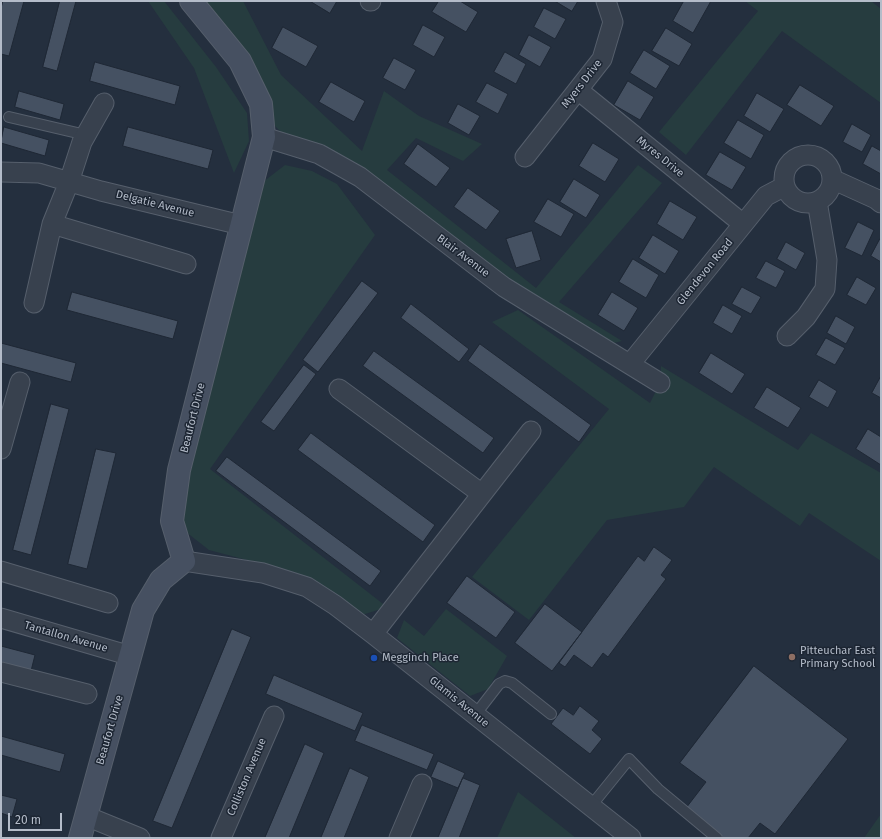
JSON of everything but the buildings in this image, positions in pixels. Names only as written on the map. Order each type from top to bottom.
[{"type":"street","name":"Beaufort Drive","points":[[80,838],[143,610],[162,580],[184,562],[172,521],[179,470],[264,136],[261,104],[240,61],[191,1]]},
{"type":"street","name":"Myers Drive","points":[[525,157],[602,59],[613,22],[606,1]]},
{"type":"street","name":"Myres Drive","points":[[578,90],[743,224]]},
{"type":"street","points":[[34,303],[52,224],[69,182],[82,142],[104,103]]},
{"type":"street","name":"Blair Avenue","points":[[264,136],[319,154],[360,177],[504,287],[660,383]]},
{"type":"street","points":[[802,156],[814,156],[822,160],[831,172],[832,179],[828,192],[816,201],[806,203],[799,201],[791,196],[785,186],[784,176],[788,166],[792,161],[802,156]]},
{"type":"street","name":"Delgatie Avenue","points":[[1,172],[39,173],[69,182],[241,225]]},
{"type":"street","points":[[832,179],[876,199],[881,203]]},
{"type":"street","name":"Glendevon Road","points":[[630,364],[766,196],[785,186]]},
{"type":"street","points":[[787,336],[806,317],[825,289],[827,260],[816,201]]},
{"type":"street","points":[[52,224],[186,264]]},
{"type":"street","points":[[1,449],[20,382]]},
{"type":"street","points":[[339,389],[482,494]]},
{"type":"street","points":[[373,634],[532,431]]},
{"type":"street","name":"Glamis Avenue","points":[[184,562],[263,572],[307,587],[335,605],[373,634],[632,838]]},
{"type":"street","points":[[1,570],[108,603]]},
{"type":"street","name":"Tantallon Avenue","points":[[1,618],[131,656]]},
{"type":"street","points":[[1,672],[87,694]]},
{"type":"street","name":"Colliston Avenue","points":[[221,838],[274,716]]},
{"type":"street","points":[[399,838],[422,784]]},
{"type":"street","points":[[86,816],[140,838]]},
{"type":"lane","points":[[9,117],[86,136]]},
{"type":"lane","points":[[475,715],[499,684],[505,681],[512,683],[551,714]]},
{"type":"lane","points":[[591,806],[629,758],[658,789],[717,838]]},
{"type":"green space","points":[[148,1],[164,1],[216,67],[247,113],[249,141],[234,173],[194,68]]},
{"type":"green space","points":[[200,1],[243,1],[281,75],[362,151],[384,91],[419,116],[482,144],[463,161],[416,138],[387,170],[536,288],[638,165],[662,183],[559,302],[622,341],[610,344],[536,298],[444,233],[288,139],[275,126],[252,69]]},
{"type":"green space","points":[[745,1],[871,1],[881,9],[881,103],[782,31],[686,155],[659,132],[758,11]]},
{"type":"green space","points":[[285,165],[312,171],[337,184],[375,235],[210,469],[387,607],[362,615],[322,589],[281,569],[209,550],[186,532],[181,513],[203,408],[263,182]]},
{"type":"green space","points":[[518,310],[650,403],[660,383],[661,366],[798,450],[811,433],[881,473],[881,561],[809,513],[800,526],[714,467],[684,507],[607,520],[529,620],[472,577],[609,409],[492,322]]},
{"type":"green space","points":[[446,609],[507,656],[488,689],[470,696],[397,638],[404,620],[424,636]]},
{"type":"green space","points":[[518,792],[576,838],[497,838]]},
{"type":"green space","points":[[881,814],[881,838],[864,838]]},
{"type":"place","name":"Pitteuchar East Primary School","points":[[792,657]]},
{"type":"place","name":"Megginch Place","points":[[374,658]]}]
